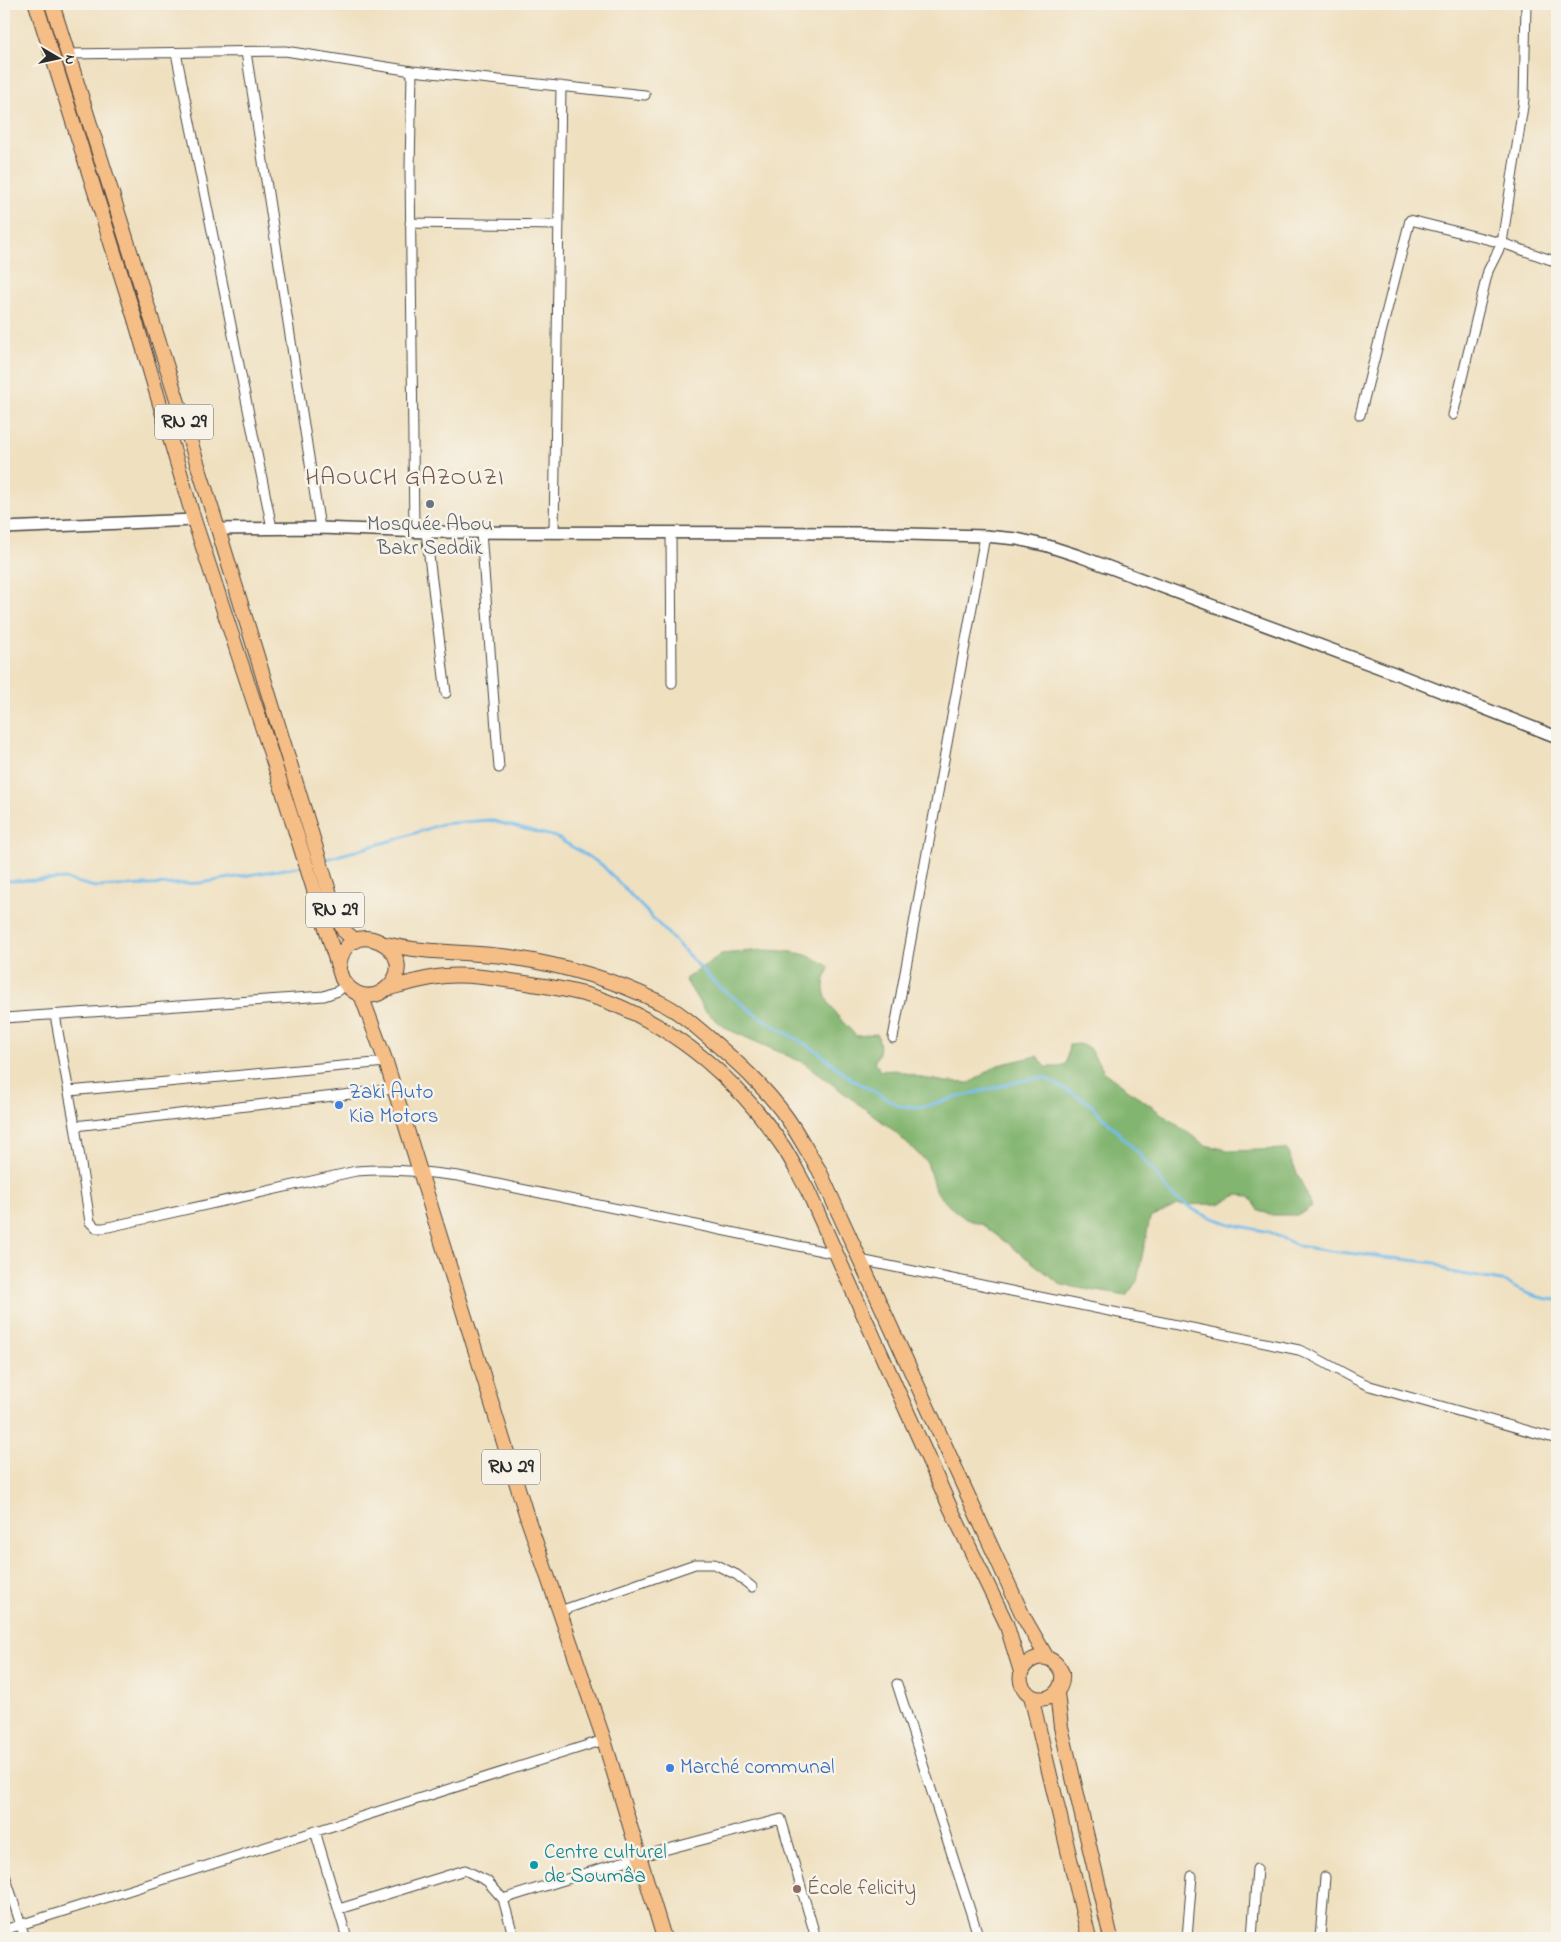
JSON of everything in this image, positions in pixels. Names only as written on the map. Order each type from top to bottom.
[{"type":"main road","points":[[36,4],[134,316],[194,520],[301,850],[317,876],[340,973],[345,985],[350,990],[361,995],[374,995],[386,989],[443,976],[473,976],[567,990],[605,1000],[658,1026],[686,1045],[723,1075],[756,1110],[785,1149],[799,1174],[837,1254],[949,1505],[1006,1623],[1021,1672],[1021,1683],[1026,1693],[1042,1699],[1052,1696],[1062,1683],[1062,1673],[1056,1664],[1047,1658],[1042,1657],[1031,1660],[1023,1667],[1021,1672]]},
{"type":"main road","name":"RN 29","points":[[52,4],[218,529],[314,842],[317,876],[340,924],[349,936],[356,941]]},
{"type":"main road","points":[[339,967],[342,954],[350,944],[368,938],[412,950],[492,954],[552,965],[614,983],[660,1002],[681,1015],[741,1065],[766,1091],[787,1119],[819,1170],[1023,1616],[1047,1658]]},
{"type":"main road","points":[[386,944],[394,954],[397,967],[394,979],[386,989]]},
{"type":"main road","name":"RN 29","points":[[361,995],[386,1062],[527,1517],[604,1740],[664,1938]]},
{"type":"main road","points":[[1056,1692],[1062,1727],[1110,1938]]},
{"type":"main road","points":[[1031,1696],[1089,1938]]},
{"type":"street","points":[[1453,415],[1488,271],[1502,243],[1524,100],[1526,4]]},
{"type":"street","points":[[67,54],[285,51],[412,71],[645,95]]},
{"type":"street","points":[[246,52],[320,528]]},
{"type":"street","points":[[176,53],[272,528]]},
{"type":"street","points":[[412,71],[410,223],[414,532]]},
{"type":"street","points":[[554,532],[561,86]]},
{"type":"street","points":[[1360,415],[1410,220],[1502,243],[1557,262]]},
{"type":"street","points":[[410,223],[559,225]]},
{"type":"street","points":[[4,528],[194,520]]},
{"type":"street","points":[[218,529],[320,528],[414,532],[868,533],[985,536],[1017,539],[1079,556],[1394,673],[1557,737]]},
{"type":"street","points":[[426,532],[446,693]]},
{"type":"street","points":[[481,532],[499,768]]},
{"type":"street","points":[[671,532],[672,683]]},
{"type":"street","points":[[893,1038],[985,536]]},
{"type":"street","points":[[4,1018],[324,996],[338,991],[345,985]]},
{"type":"street","points":[[55,1015],[76,1126],[90,1222],[92,1226],[100,1229],[356,1171],[397,1169],[458,1176],[837,1254]]},
{"type":"street","points":[[69,1091],[386,1062]]},
{"type":"street","points":[[76,1126],[394,1089]]},
{"type":"street","points":[[860,1260],[1299,1350],[1315,1356],[1349,1378],[1370,1386],[1557,1439]]},
{"type":"street","points":[[560,1611],[695,1564],[714,1564],[737,1575],[752,1587]]},
{"type":"street","points":[[898,1684],[979,1938]]},
{"type":"street","points":[[4,1930],[604,1740]]},
{"type":"street","points":[[502,1899],[638,1857],[780,1819],[816,1938]]},
{"type":"street","points":[[316,1831],[347,1938]]},
{"type":"street","points":[[1252,1938],[1257,1869]]},
{"type":"street","points":[[338,1909],[465,1870],[487,1880],[502,1899],[514,1938]]},
{"type":"street","points":[[4,1872],[25,1938]]},
{"type":"street","points":[[1187,1938],[1192,1876]]},
{"type":"street","points":[[1320,1938],[1325,1877]]},
{"type":"green space","points":[[763,950],[805,955],[829,967],[824,986],[827,1000],[856,1036],[877,1034],[880,1048],[875,1061],[880,1071],[896,1070],[922,1078],[970,1083],[998,1065],[1037,1056],[1046,1067],[1066,1064],[1069,1045],[1079,1044],[1089,1048],[1105,1073],[1205,1145],[1232,1151],[1286,1149],[1312,1206],[1299,1215],[1269,1215],[1258,1209],[1250,1196],[1237,1195],[1219,1204],[1178,1205],[1150,1218],[1137,1281],[1126,1296],[1062,1285],[983,1225],[966,1219],[949,1206],[935,1190],[927,1162],[888,1126],[804,1063],[727,1029],[704,1010],[685,979],[721,954]]},
{"type":"waterway","points":[[323,860],[442,824],[489,820],[556,837],[602,865],[717,985],[758,1016],[817,1051],[850,1078],[900,1106],[921,1107],[1020,1081],[1043,1077],[1088,1102],[1141,1156],[1173,1196],[1199,1213],[1230,1224],[1269,1232],[1299,1246],[1436,1263],[1450,1272],[1507,1282],[1531,1295],[1557,1300]]},
{"type":"waterway","points":[[4,879],[11,881],[65,879],[95,887],[200,883],[303,866]]},
{"type":"place","name":"Mosquée Abou Bakr Seddik","points":[[430,504]]},
{"type":"place","name":"Zaki Auto Kia Motors","points":[[339,1105]]},
{"type":"place","name":"Marché communal","points":[[670,1768]]},
{"type":"place","name":"Centre culturel de Soumâa","points":[[534,1865]]},
{"type":"place","name":"École felicity","points":[[797,1889]]},
{"type":"district","name":"HAOUCH GAZOUZI","points":[[405,478]]}]
